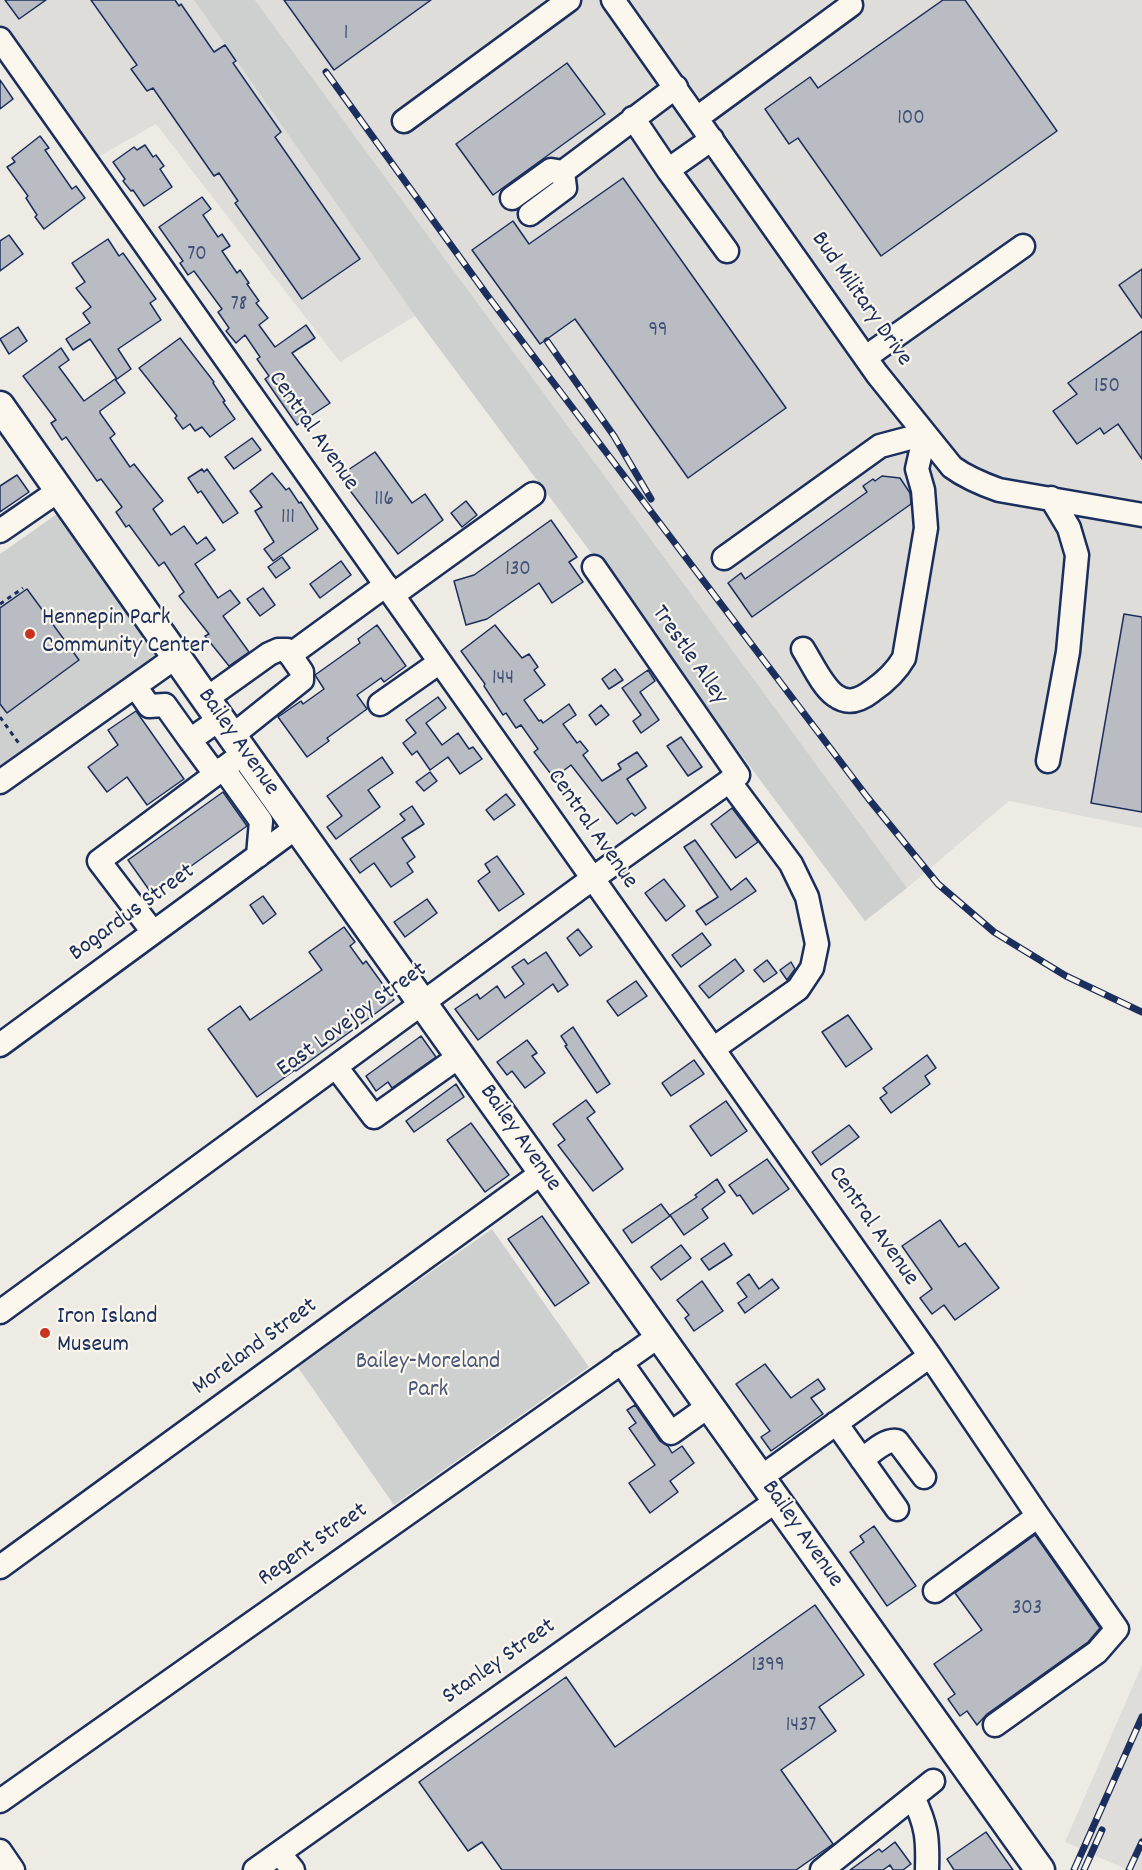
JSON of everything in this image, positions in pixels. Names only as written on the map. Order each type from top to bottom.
[{"type":"main road","name":"Bailey Avenue","points":[[0,406],[176,657],[224,742],[297,827],[1040,1870]]},
{"type":"street","points":[[404,121],[569,0]]},
{"type":"street","name":"Bud Military Drive","points":[[613,0],[866,357],[952,467],[965,477],[999,490],[1133,514]]},
{"type":"street","points":[[697,118],[851,5]]},
{"type":"street","name":"Central Avenue","points":[[0,39],[930,1356],[1117,1629],[1097,1652],[995,1725]]},
{"type":"street","points":[[512,198],[551,170],[563,172],[676,87]]},
{"type":"street","points":[[633,118],[727,251]]},
{"type":"street","points":[[668,170],[712,139]]},
{"type":"street","points":[[530,214],[565,188],[563,172]]},
{"type":"street","points":[[866,357],[1023,246]]},
{"type":"street","points":[[724,558],[880,446],[924,434],[916,469],[923,490],[926,528],[904,658],[901,664],[883,683],[861,699],[853,702],[845,701],[831,692],[803,649]]},
{"type":"street","points":[[0,531],[58,490]]},
{"type":"street","points":[[290,655],[533,494]]},
{"type":"street","points":[[1048,761],[1068,652],[1077,555],[1069,528],[1051,498]]},
{"type":"street","points":[[1133,514],[1142,498]]},
{"type":"street","name":"Trestle Alley","points":[[594,567],[790,864],[807,897],[817,944],[812,968],[798,989],[713,1049]]},
{"type":"street","points":[[153,932],[99,861],[224,742],[302,680],[302,672],[287,650],[278,650],[269,654],[224,742]]},
{"type":"street","points":[[0,782],[176,657]]},
{"type":"street","points":[[380,704],[440,662]]},
{"type":"street","points":[[135,686],[149,706],[165,705],[190,740]]},
{"type":"street","points":[[190,740],[224,742]]},
{"type":"street","points":[[190,740],[224,742]]},
{"type":"street","points":[[224,742],[261,821],[258,856]]},
{"type":"street","name":"East Lovejoy Street","points":[[0,1312],[592,879],[734,778]]},
{"type":"street","name":"Bogardus Street","points":[[0,1045],[297,827]]},
{"type":"street","points":[[336,1066],[374,1117],[460,1056]]},
{"type":"street","name":"Moreland Street","points":[[0,1568],[543,1173]]},
{"type":"street","name":"Regent Street","points":[[0,1801],[659,1336]]},
{"type":"street","name":"Stanley Street","points":[[255,1870],[286,1862],[768,1490],[836,1424],[930,1356]]},
{"type":"street","points":[[621,1362],[671,1433],[709,1406]]},
{"type":"street","points":[[836,1424],[897,1509]]},
{"type":"street","points":[[862,1460],[885,1444],[893,1440],[897,1441],[924,1477]]},
{"type":"street","points":[[934,1591],[1038,1516]]},
{"type":"street","points":[[822,1870],[933,1781]]},
{"type":"street","points":[[914,1797],[925,1822],[928,1844],[927,1870]]},
{"type":"street","points":[[0,1851],[13,1870]]},
{"type":"path","points":[[0,604],[22,588]]},
{"type":"path","points":[[0,717],[18,743]]},
{"type":"shaded area","points":[[0,0],[194,0],[415,316],[340,362],[156,124],[96,158],[0,26]]},
{"type":"shaded area","points":[[255,0],[1142,0],[1142,828],[1009,801],[907,888]]},
{"type":"shaded area","points":[[1142,1665],[1142,1870],[1128,1870],[1065,1842]]},
{"type":"green space","points":[[194,0],[255,0],[907,888],[865,921],[415,316]]},
{"type":"green space","points":[[57,514],[158,659],[0,768],[0,554]]},
{"type":"green space","name":"Bailey-Moreland Park","points":[[492,1229],[589,1367],[394,1505],[297,1366]]},
{"type":"building","points":[[5,0],[46,0],[19,19]]},
{"type":"building","points":[[91,0],[175,0],[179,6],[181,4],[214,52],[225,45],[236,61],[233,63],[281,132],[275,137],[360,259],[302,299],[235,203],[238,201],[219,173],[214,176],[153,88],[147,91],[131,69],[137,65]]},
{"type":"building","points":[[284,0],[431,0],[334,70]]},
{"type":"building","points":[[943,0],[965,0],[1057,131],[881,256],[798,138],[789,144],[765,109],[810,77],[818,88]]},
{"type":"building","points":[[567,63],[605,114],[493,195],[456,144]]},
{"type":"building","points":[[0,80],[13,99],[0,109]]},
{"type":"building","points":[[40,136],[49,148],[45,150],[72,189],[76,186],[85,198],[44,229],[35,217],[37,215],[26,198],[28,196],[7,167],[15,162],[12,158]]},
{"type":"building","points":[[145,145],[153,157],[156,155],[164,166],[160,169],[172,187],[144,206],[133,190],[131,191],[123,181],[125,179],[113,162],[134,147],[137,150]]},
{"type":"building","points":[[623,178],[786,408],[688,478],[575,319],[540,344],[472,250],[513,221],[529,244]]},
{"type":"building","points":[[202,197],[211,209],[203,215],[218,237],[222,234],[230,246],[222,251],[237,273],[240,270],[259,301],[256,303],[268,318],[259,325],[275,347],[306,325],[315,338],[292,353],[330,403],[297,425],[265,379],[269,376],[257,359],[260,357],[245,335],[236,343],[226,331],[229,328],[218,312],[222,309],[194,271],[188,275],[180,263],[183,261],[159,227]]},
{"type":"building","points":[[9,235],[23,254],[0,271],[0,241]]},
{"type":"building","points":[[108,239],[119,256],[123,253],[156,299],[150,303],[161,320],[118,349],[131,369],[117,379],[90,339],[73,350],[66,339],[90,323],[83,313],[91,307],[76,288],[85,282],[72,263]]},
{"type":"building","points":[[1142,269],[1142,318],[1119,285]]},
{"type":"building","points":[[18,327],[27,341],[9,354],[0,339]]},
{"type":"building","points":[[1142,331],[1142,459],[1118,424],[1104,434],[1100,428],[1077,444],[1053,411],[1077,394],[1068,383]]},
{"type":"building","points":[[180,338],[214,382],[225,401],[223,402],[235,419],[210,437],[202,427],[195,431],[190,424],[183,429],[175,418],[177,416],[139,368]]},
{"type":"building","points":[[61,348],[69,360],[59,367],[84,401],[115,379],[125,393],[100,413],[115,434],[110,438],[130,467],[134,464],[163,501],[153,509],[171,535],[184,526],[197,544],[206,537],[215,550],[195,564],[218,598],[230,590],[240,603],[223,616],[249,652],[229,666],[205,636],[209,634],[179,596],[184,592],[164,562],[159,566],[129,525],[126,527],[116,512],[122,507],[101,479],[97,481],[66,437],[62,440],[51,423],[56,420],[23,376]]},
{"type":"building","points":[[252,438],[261,450],[234,469],[225,457]]},
{"type":"building","points":[[375,452],[412,503],[425,494],[443,520],[398,554],[339,476]]},
{"type":"building","points":[[202,469],[204,472],[207,469],[238,513],[223,523],[201,491],[198,493],[188,478]]},
{"type":"building","points":[[272,473],[286,490],[289,488],[299,503],[301,502],[318,529],[273,561],[264,549],[274,542],[255,511],[262,507],[250,491]]},
{"type":"building","points":[[17,475],[29,492],[0,512],[0,486]]},
{"type":"building","points":[[882,476],[900,478],[910,493],[911,504],[752,617],[728,583],[741,573],[745,579],[867,492],[863,486]]},
{"type":"building","points":[[466,501],[477,515],[462,527],[451,513]]},
{"type":"building","points":[[551,520],[577,557],[569,562],[583,582],[552,603],[539,583],[487,619],[466,625],[454,581],[474,575]]},
{"type":"building","points":[[282,557],[290,568],[276,578],[268,567]]},
{"type":"building","points":[[341,561],[351,575],[320,598],[310,584]]},
{"type":"building","points":[[263,588],[275,605],[260,616],[247,599]]},
{"type":"building","name":"Hennepin Park Community Center","points":[[27,589],[79,660],[7,713],[0,704],[0,608]]},
{"type":"building","points":[[1124,614],[1142,617],[1142,812],[1091,803]]},
{"type":"building","points":[[377,625],[406,666],[384,682],[381,678],[357,695],[367,709],[327,738],[329,741],[307,757],[278,717],[301,701],[303,704],[324,689],[315,675],[360,643],[358,639]]},
{"type":"building","points":[[495,625],[522,658],[529,654],[538,667],[534,670],[545,685],[524,700],[539,721],[543,723],[569,704],[576,715],[563,724],[577,743],[580,741],[588,751],[583,755],[602,781],[621,769],[618,764],[637,752],[647,766],[627,779],[646,808],[635,816],[632,813],[617,824],[571,765],[554,778],[534,752],[538,749],[521,725],[516,728],[506,713],[503,715],[484,686],[485,684],[461,651]]},
{"type":"building","points":[[615,669],[623,680],[609,689],[602,679]]},
{"type":"building","points":[[648,670],[655,681],[640,692],[659,720],[641,733],[633,721],[641,715],[622,688]]},
{"type":"building","points":[[438,697],[446,708],[426,723],[442,745],[458,733],[469,749],[473,747],[482,759],[460,774],[448,757],[430,770],[417,751],[412,755],[403,743],[416,733],[406,720]]},
{"type":"building","points":[[601,705],[609,715],[596,725],[589,715]]},
{"type":"building","points":[[136,711],[184,779],[147,805],[127,777],[107,792],[88,767],[118,745],[108,730]]},
{"type":"building","points":[[681,737],[702,767],[688,776],[667,746]]},
{"type":"building","points":[[382,757],[393,773],[368,790],[380,807],[336,839],[327,827],[342,816],[327,796]]},
{"type":"building","points":[[430,772],[437,781],[424,791],[416,782]]},
{"type":"building","points":[[223,792],[247,826],[152,894],[128,860]]},
{"type":"building","points":[[506,794],[515,805],[494,820],[486,810]]},
{"type":"building","points":[[412,806],[424,824],[402,838],[415,857],[407,863],[413,872],[391,887],[374,863],[360,873],[350,859],[405,820],[400,814]]},
{"type":"building","points":[[732,808],[758,842],[736,858],[711,824]]},
{"type":"building","points":[[695,840],[731,890],[746,878],[756,891],[706,925],[696,911],[718,897],[684,847]]},
{"type":"building","points":[[497,856],[524,894],[499,911],[478,881],[490,872],[485,864]]},
{"type":"building","points":[[664,879],[685,906],[666,921],[645,893]]},
{"type":"building","points":[[263,896],[276,914],[263,924],[250,905]]},
{"type":"building","points":[[427,899],[437,913],[405,937],[394,922]]},
{"type":"building","points":[[344,927],[355,942],[350,946],[363,964],[366,961],[394,1000],[257,1097],[208,1029],[240,1006],[250,1020],[322,970],[309,952]]},
{"type":"building","points":[[578,929],[592,947],[580,956],[567,938]]},
{"type":"building","points":[[702,933],[711,945],[681,967],[672,955]]},
{"type":"building","points":[[546,952],[568,985],[558,992],[553,984],[478,1040],[455,1009],[477,994],[480,999],[497,986],[505,998],[524,984],[512,967],[524,959],[528,964]]},
{"type":"building","points":[[735,959],[744,971],[709,998],[699,986]]},
{"type":"building","points":[[767,960],[777,973],[764,982],[754,970]]},
{"type":"building","points":[[791,962],[795,969],[787,980],[780,970]]},
{"type":"building","points":[[636,981],[647,996],[618,1016],[607,1001]]},
{"type":"building","points":[[848,1015],[872,1049],[846,1067],[822,1032]]},
{"type":"building","points":[[573,1027],[610,1084],[597,1093],[565,1046],[567,1045],[561,1036]]},
{"type":"building","points":[[421,1036],[436,1057],[392,1088],[388,1082],[376,1091],[366,1076]]},
{"type":"building","points":[[527,1040],[537,1053],[532,1056],[545,1073],[525,1088],[512,1071],[507,1075],[497,1062]]},
{"type":"building","points":[[927,1055],[936,1068],[925,1076],[930,1084],[891,1113],[880,1098],[887,1093],[883,1088]]},
{"type":"building","points":[[694,1060],[704,1074],[671,1096],[662,1083]]},
{"type":"building","points":[[456,1084],[464,1097],[414,1132],[406,1121]]},
{"type":"building","points":[[586,1100],[595,1112],[587,1118],[623,1169],[593,1191],[558,1145],[565,1140],[553,1124]]},
{"type":"building","points":[[726,1101],[747,1131],[711,1156],[690,1126]]},
{"type":"building","points":[[471,1123],[509,1175],[485,1192],[447,1140]]},
{"type":"building","points":[[849,1125],[859,1137],[821,1165],[812,1152]]},
{"type":"building","points":[[767,1159],[789,1189],[753,1214],[740,1195],[737,1196],[729,1185]]},
{"type":"building","points":[[717,1179],[725,1192],[702,1209],[708,1218],[684,1235],[670,1215],[697,1197],[695,1195]]},
{"type":"building","points":[[661,1204],[670,1216],[632,1243],[623,1230]]},
{"type":"building","points":[[542,1216],[589,1283],[555,1306],[508,1239]]},
{"type":"building","points":[[940,1220],[959,1247],[965,1243],[999,1288],[955,1320],[944,1305],[932,1314],[920,1298],[932,1289],[902,1246]]},
{"type":"building","points":[[724,1243],[732,1255],[709,1270],[701,1259]]},
{"type":"building","points":[[681,1245],[691,1258],[661,1280],[651,1267]]},
{"type":"building","points":[[749,1274],[759,1289],[772,1279],[779,1288],[745,1313],[738,1303],[747,1297],[737,1283]]},
{"type":"building","points":[[702,1281],[723,1311],[694,1331],[685,1318],[689,1315],[677,1300]]},
{"type":"building","points":[[765,1364],[791,1398],[818,1379],[825,1389],[811,1398],[823,1414],[771,1451],[761,1437],[770,1431],[736,1384]]},
{"type":"building","points":[[635,1405],[660,1441],[668,1446],[672,1453],[682,1446],[694,1463],[670,1481],[678,1492],[650,1513],[629,1483],[655,1465],[629,1428],[636,1423],[627,1410]]},
{"type":"building","points":[[874,1526],[916,1586],[887,1606],[850,1552],[864,1542],[860,1536]]},
{"type":"building","points":[[1035,1535],[1100,1628],[1088,1642],[987,1714],[977,1725],[967,1711],[960,1716],[948,1699],[955,1694],[934,1664],[982,1630],[955,1593]]},
{"type":"building","points":[[815,1605],[864,1675],[819,1707],[836,1731],[781,1770],[833,1844],[796,1870],[502,1870],[482,1842],[468,1851],[419,1782],[566,1677],[615,1747]]},
{"type":"building","points":[[986,1832],[1013,1870],[954,1870],[947,1859]]},
{"type":"building","points":[[895,1842],[911,1864],[903,1870],[893,1870],[890,1865],[883,1870],[850,1870],[879,1849],[882,1852]]},
{"type":"railway","points":[[326,72],[487,295],[868,798],[938,884],[994,932],[1066,976],[1142,1012]]},
{"type":"railway","points":[[547,341],[614,436],[651,499]]},
{"type":"railway","points":[[1074,1870],[1142,1717]]},
{"type":"railway","points":[[1084,1870],[1102,1830]]},
{"type":"railway","points":[[1129,1870],[1142,1842]]},
{"type":"place","name":"Hennepin Park Community Center","points":[[30,634]]},
{"type":"place","name":"Iron Island Museum","points":[[45,1333]]}]
